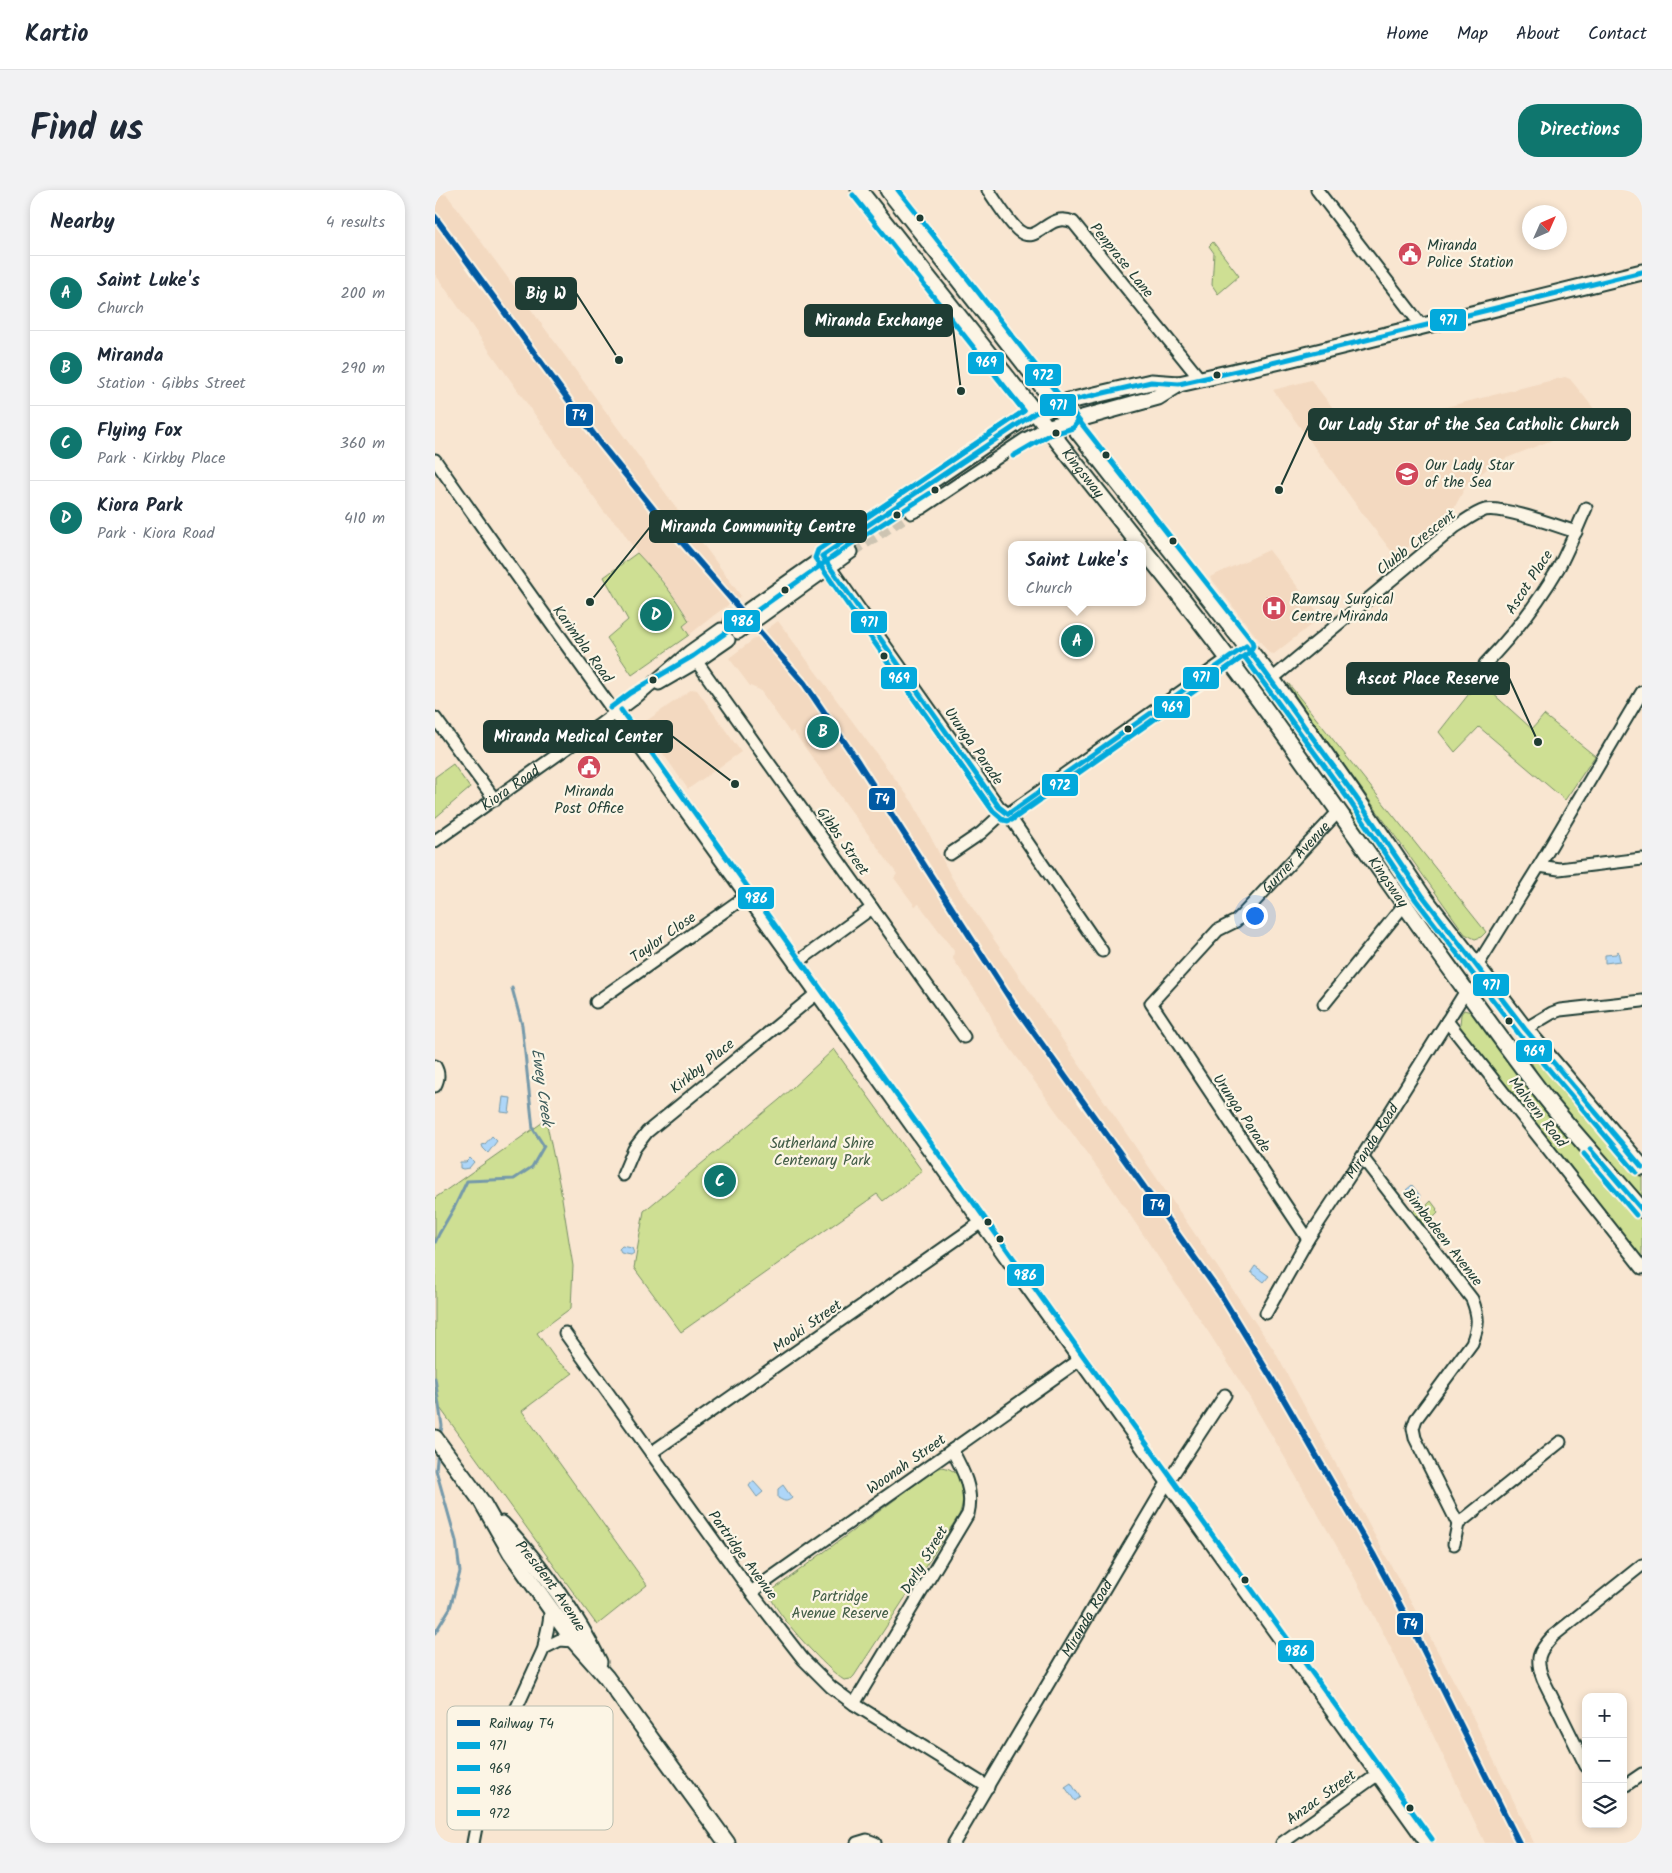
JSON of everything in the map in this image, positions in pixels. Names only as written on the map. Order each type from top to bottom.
[{"type":"main road","name":"Kingsway","points":[[859,190],[1137,541]]},
{"type":"main road","name":"Kingsway","points":[[888,190],[1247,646],[1355,796],[1422,894],[1525,1029],[1642,1167]]},
{"type":"main road","points":[[1035,413],[1057,405],[1151,382],[1179,384],[1285,360],[1642,272]]},
{"type":"main road","points":[[1046,428],[1158,397],[1179,384]]},
{"type":"main road","name":"Kingsway","points":[[1146,552],[1229,658],[1466,991],[1546,1097],[1642,1210]]},
{"type":"main road","points":[[1229,658],[1247,646]]},
{"type":"main road","name":"Gurrier Avenue","points":[[1339,811],[1355,796]]},
{"type":"main road","name":"Miranda Road","points":[[1466,991],[1477,966]]},
{"type":"main road","name":"President Avenue","points":[[435,1438],[482,1502],[524,1548],[568,1608],[585,1633],[606,1677]]},
{"type":"main road","name":"President Avenue","points":[[482,1502],[511,1552],[550,1608],[574,1641],[606,1677],[727,1843]]},
{"type":"street","name":"Penprase Lane","points":[[988,190],[1019,230],[1026,235],[1035,234],[1056,220],[1064,219],[1073,222],[1200,379]]},
{"type":"street","points":[[1317,190],[1421,326]]},
{"type":"street","points":[[904,502],[1035,413]]},
{"type":"street","points":[[911,513],[922,508],[1025,439],[1046,428]]},
{"type":"street","name":"Karimbla Road","points":[[435,460],[1078,1361],[1426,1843]]},
{"type":"street","name":"Ascot Place","points":[[1485,664],[1510,638],[1536,603],[1559,567],[1586,508]]},
{"type":"street","name":"Clubb Crescent","points":[[1272,679],[1455,527],[1479,512],[1496,510],[1534,519],[1575,532]]},
{"type":"street","name":"Kiora Road","points":[[435,841],[615,714],[690,652],[845,541]]},
{"type":"street","name":"Kiora Road","points":[[634,699],[697,662],[852,552]]},
{"type":"street","name":"Urunga Parade","points":[[822,556],[1102,950]]},
{"type":"street","points":[[950,854],[1229,658]]},
{"type":"street","name":"Gibbs Street","points":[[697,662],[964,1037]]},
{"type":"street","points":[[1477,966],[1639,703],[1642,692]]},
{"type":"street","points":[[435,718],[495,800]]},
{"type":"street","name":"Gurrier Avenue","points":[[1151,1003],[1218,930],[1241,916],[1339,811]]},
{"type":"street","points":[[1539,866],[1559,869],[1642,860]]},
{"type":"street","name":"Taylor Close","points":[[596,1002],[746,896]]},
{"type":"street","points":[[1324,1004],[1403,905]]},
{"type":"street","points":[[795,964],[872,908]]},
{"type":"street","name":"Miranda Road","points":[[1266,1312],[1308,1239],[1466,991]]},
{"type":"street","name":"Kirkby Place","points":[[623,1175],[634,1149],[647,1132],[816,994]]},
{"type":"street","points":[[1525,1029],[1560,1010],[1642,1001]]},
{"type":"street","name":"Urunga Parade","points":[[1151,1003],[1308,1239]]},
{"type":"street","name":"Malvern Road","points":[[1447,1021],[1642,1268]]},
{"type":"street","points":[[435,1066],[438,1072],[435,1086]]},
{"type":"street","name":"Bimbadeen Avenue","points":[[1362,1157],[1472,1299],[1477,1313],[1477,1329],[1472,1343],[1416,1419],[1413,1428],[1415,1438],[1458,1524]]},
{"type":"street","name":"Mooki Street","points":[[651,1453],[981,1223]]},
{"type":"street","name":"Partridge Avenue","points":[[565,1333],[751,1592],[803,1659],[831,1687],[854,1704],[988,1787]]},
{"type":"street","name":"Woonah Street","points":[[751,1592],[1078,1361]]},
{"type":"street","name":"Miranda Road","points":[[954,1843],[1167,1484],[1225,1395]]},
{"type":"street","points":[[1454,1544],[1458,1524],[1560,1442]]},
{"type":"street","name":"Darly Street","points":[[854,1704],[968,1514],[969,1488],[952,1450]]},
{"type":"street","points":[[1582,1758],[1537,1666],[1539,1655],[1553,1636],[1642,1565]]},
{"type":"street","points":[[518,1706],[544,1648],[550,1622],[550,1608]]},
{"type":"street","points":[[544,1648],[560,1640],[574,1641]]},
{"type":"street","points":[[1627,1784],[1642,1774]]},
{"type":"street","name":"Anzac Street","points":[[1282,1843],[1377,1775]]},
{"type":"street","points":[[473,1843],[475,1830]]},
{"type":"street","points":[[857,1843],[867,1840],[875,1843]]},
{"type":"shaded area","points":[[443,194],[447,195],[741,596],[689,635],[683,626],[689,621],[683,609],[659,576],[637,553],[619,526],[604,512],[435,274],[435,200]]},
{"type":"shaded area","name":"Our Lady Star of the Sea","points":[[1565,377],[1570,379],[1603,420],[1494,463],[1466,486],[1453,510],[1396,557],[1273,390],[1311,380],[1351,431]]},
{"type":"shaded area","name":"Ramsay Surgical Centre Miranda","points":[[1269,550],[1321,617],[1274,654],[1269,653],[1210,577]]},
{"type":"shaded area","points":[[778,621],[913,803],[952,878],[1274,1350],[1469,1709],[1534,1843],[1485,1843],[1395,1656],[1349,1567],[1244,1388],[1209,1333],[1112,1188],[997,1030],[986,1006],[953,959],[954,951],[919,904],[915,906],[894,878],[897,874],[793,731],[790,733],[760,690],[750,686],[729,658]]},
{"type":"shaded area","points":[[692,689],[697,690],[741,752],[688,789],[642,724]]},
{"type":"green space","points":[[1213,242],[1239,276],[1218,294],[1212,285],[1214,253],[1209,246]]},
{"type":"green space","points":[[637,553],[652,569],[684,612],[689,621],[683,626],[689,635],[632,675],[607,638],[628,620],[604,577]]},
{"type":"green space","points":[[1248,664],[1273,692],[1291,725],[1288,726],[1246,666]]},
{"type":"green space","points":[[1479,681],[1532,729],[1544,715],[1595,756],[1565,800],[1479,727],[1455,752],[1439,732]]},
{"type":"green space","points":[[1288,683],[1486,932],[1481,937],[1475,939],[1465,934],[1305,710]]},
{"type":"green space","points":[[453,764],[470,788],[435,818],[435,777]]},
{"type":"green space","points":[[1352,811],[1385,851],[1411,896],[1409,898],[1349,812]]},
{"type":"green space","points":[[1464,1010],[1485,1016],[1561,1114],[1531,1062],[1544,1051],[1642,1167],[1642,1268],[1459,1036],[1461,1014]]},
{"type":"green space","name":"Sutherland Shire Centenary Park","points":[[834,1049],[922,1171],[883,1201],[877,1194],[681,1332],[634,1268],[644,1211],[779,1100]]},
{"type":"green space","points":[[546,1120],[561,1192],[573,1266],[571,1308],[537,1333],[557,1361],[573,1373],[522,1411],[647,1585],[597,1625],[435,1401],[435,1198]]},
{"type":"green space","points":[[1431,1201],[1438,1213],[1429,1222],[1421,1211]]},
{"type":"green space","points":[[1417,1208],[1428,1222],[1424,1225],[1413,1212]]},
{"type":"green space","name":"Partridge Avenue Reserve","points":[[942,1467],[956,1473],[960,1479],[963,1501],[959,1515],[854,1676],[851,1679],[844,1680],[816,1655],[784,1619],[771,1599],[772,1593],[774,1589],[935,1470]]},
{"type":"water","points":[[1618,951],[1620,961],[1605,963],[1605,955],[1616,954]]},
{"type":"water","points":[[503,1097],[511,1098],[509,1113],[501,1112]]},
{"type":"water","points":[[492,1136],[497,1141],[488,1153],[482,1145]]},
{"type":"water","points":[[470,1158],[474,1162],[469,1168],[460,1168],[460,1162],[466,1162]]},
{"type":"water","points":[[1412,1185],[1421,1197],[1415,1201],[1406,1190]]},
{"type":"water","points":[[622,1246],[632,1248],[634,1253],[631,1255],[621,1253],[619,1249]]},
{"type":"water","points":[[1255,1266],[1269,1276],[1264,1282],[1251,1272]]},
{"type":"water","points":[[752,1482],[763,1492],[757,1497],[749,1486]]},
{"type":"water","points":[[783,1485],[792,1498],[787,1501],[778,1498],[778,1489]]},
{"type":"water","points":[[1071,1783],[1080,1797],[1075,1801],[1065,1787]]},
{"type":"waterway","name":"Ewey Creek","points":[[435,1243],[467,1181],[514,1179],[532,1167],[544,1146],[533,1129],[522,1025],[512,988]]},
{"type":"waterway","name":"Ewey Creek","points":[[435,1378],[442,1426],[440,1437]]},
{"type":"waterway","name":"Ewey Creek","points":[[435,1633],[450,1608],[460,1572],[456,1541],[436,1470],[438,1450]]},
{"type":"tunnel","points":[[845,541],[904,502]]},
{"type":"tunnel","points":[[852,552],[911,513]]},
{"type":"rail line","name":"T4","points":[[435,217],[600,443],[654,510],[804,683],[858,762],[1014,1005],[1219,1292],[1272,1379],[1373,1554],[1419,1641],[1519,1843]]},
{"type":"transit line","name":"972","points":[[883,655],[993,811],[1008,821],[1250,652],[1253,646],[1252,641],[898,190]]},
{"type":"transit line","name":"969","points":[[853,195],[1024,411],[818,550],[815,558],[993,811],[1003,820]]},
{"type":"transit line","name":"971","points":[[1008,814],[999,807],[822,556],[1035,413],[1069,401],[1151,382],[1179,384],[1285,360],[1642,272]]},
{"type":"transit line","name":"969","points":[[1013,456],[1049,435],[1073,428],[1077,423],[1076,416],[1033,363]]},
{"type":"transit line","name":"972","points":[[851,528],[1024,411],[996,376]]},
{"type":"transit line","name":"986","points":[[610,708],[630,693],[693,656],[848,546],[935,490]]},
{"type":"transit line","name":"971","points":[[1008,814],[1246,646],[1355,796],[1422,895],[1525,1029],[1642,1167]]},
{"type":"transit line","name":"969","points":[[1012,820],[1244,656],[1349,800],[1416,900],[1519,1034],[1636,1172]]},
{"type":"transit line","name":"986","points":[[621,710],[1432,1839]]},
{"type":"transit line","name":"971","points":[[1590,1149],[1642,1210]]},
{"type":"transit line","name":"969","points":[[1584,1154],[1636,1215]]},
{"type":"place","name":"Miranda Police Station","points":[[1410,254]]},
{"type":"place","name":"Big W","points":[[619,360]]},
{"type":"place","name":"Miranda Exchange","points":[[961,391]]},
{"type":"place","name":"Our Lady Star of the Sea","points":[[1407,474]]},
{"type":"place","name":"Our Lady Star of the Sea Catholic Church","points":[[1279,490]]},
{"type":"place","name":"Miranda Community Centre","points":[[590,602]]},
{"type":"place","name":"Ramsay Surgical Centre Miranda","points":[[1274,608]]},
{"type":"place","name":"Kiora Park","points":[[656,615]]},
{"type":"place","name":"Saint Luke's","points":[[1077,641]]},
{"type":"place","name":"Miranda","points":[[823,732]]},
{"type":"place","name":"Ascot Place Reserve","points":[[1538,742]]},
{"type":"place","name":"Miranda Post Office","points":[[589,767]]},
{"type":"place","name":"Miranda Medical Center","points":[[735,784]]},
{"type":"place","name":"Flying Fox","points":[[720,1181]]}]
